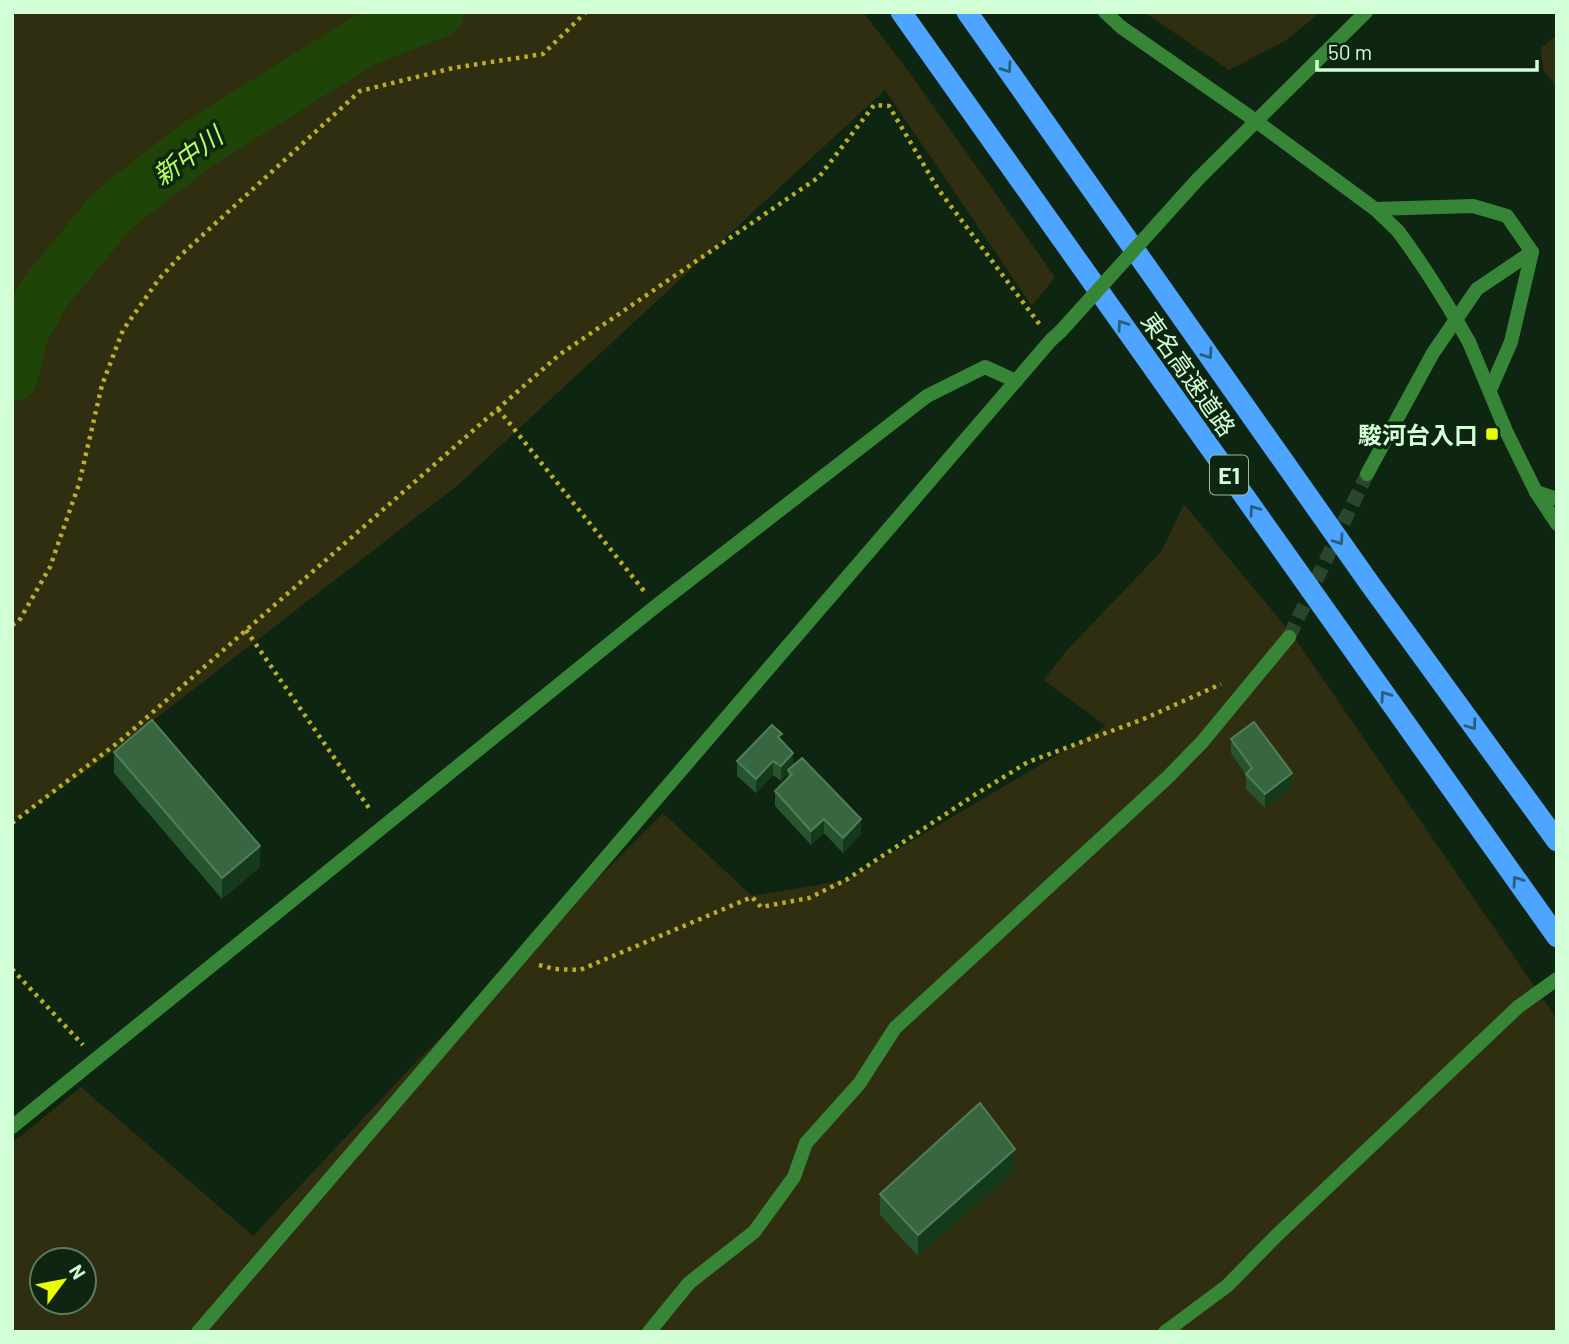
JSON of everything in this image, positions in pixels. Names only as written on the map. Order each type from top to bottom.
[{"type":"highway","name":"東名高速道路","points":[[901,12],[1557,937]]},
{"type":"highway","name":"東名高速道路","points":[[967,12],[1370,584],[1557,841]]},
{"type":"street","points":[[1105,12],[1121,27],[1256,121],[1375,209],[1398,231],[1437,288],[1469,342],[1506,431],[1536,492],[1557,524]]},
{"type":"street","points":[[198,1332],[1056,335],[1198,179],[1366,12]]},
{"type":"street","points":[[1375,209],[1473,206],[1507,216],[1532,252],[1511,342],[1490,390]]},
{"type":"street","points":[[1367,474],[1433,353],[1477,289],[1532,252]]},
{"type":"street","points":[[12,1127],[656,606],[927,396],[985,367],[1016,381]]},
{"type":"street","points":[[1536,492],[1557,499]]},
{"type":"street","points":[[649,1332],[689,1283],[754,1232],[794,1177],[806,1143],[859,1084],[895,1028],[1168,777],[1203,741],[1289,637]]},
{"type":"street","points":[[1165,1332],[1227,1286],[1276,1236],[1518,1007],[1557,979]]},
{"type":"path","points":[[12,625],[19,621],[50,567],[79,484],[102,385],[122,330],[159,278],[360,91],[453,68],[543,54],[586,12]]},
{"type":"path","points":[[12,823],[120,741],[559,355],[819,177],[874,105],[889,106],[938,189],[1056,335]]},
{"type":"path","points":[[498,408],[656,606]]},
{"type":"path","points":[[247,630],[383,829]]},
{"type":"path","points":[[518,960],[554,969],[580,970],[752,897],[761,907],[809,898],[846,880],[1028,762],[1146,718],[1264,667]]},
{"type":"path","points":[[12,969],[97,1059]]},
{"type":"shaded area","points":[[12,12],[863,12],[1055,277],[1032,306],[885,90],[458,485],[98,763],[12,822]]},
{"type":"shaded area","points":[[1144,12],[1321,12],[1285,41],[1229,70]]},
{"type":"shaded area","points":[[1557,35],[1557,88],[1543,70],[1541,48]]},
{"type":"shaded area","points":[[1184,504],[1294,637],[1557,1019],[1557,1332],[12,1332],[12,1143],[81,1087],[253,1236],[416,1062],[663,813],[752,896],[846,880],[1106,726],[1044,680],[1066,651],[1161,552]]},
{"type":"building","points":[[152,720],[260,846],[222,878],[114,752]]},
{"type":"building","points":[[1254,722],[1292,773],[1265,794],[1246,774],[1252,768],[1231,739]]},
{"type":"building","points":[[772,725],[782,734],[778,737],[793,753],[781,766],[773,761],[756,779],[737,761]]},
{"type":"building","points":[[802,758],[861,819],[843,838],[824,819],[811,831],[775,791],[792,774],[788,770]]},
{"type":"building","points":[[980,1103],[1015,1149],[918,1235],[880,1194]]},
{"type":"waterway","name":"新中川","points":[[12,376],[23,331],[46,291],[113,210],[198,144],[363,41],[438,12]]},
{"type":"tunnel","points":[[1289,637],[1367,474]]},
{"type":"place","name":"駿河台入口","points":[[1492,434]]}]
